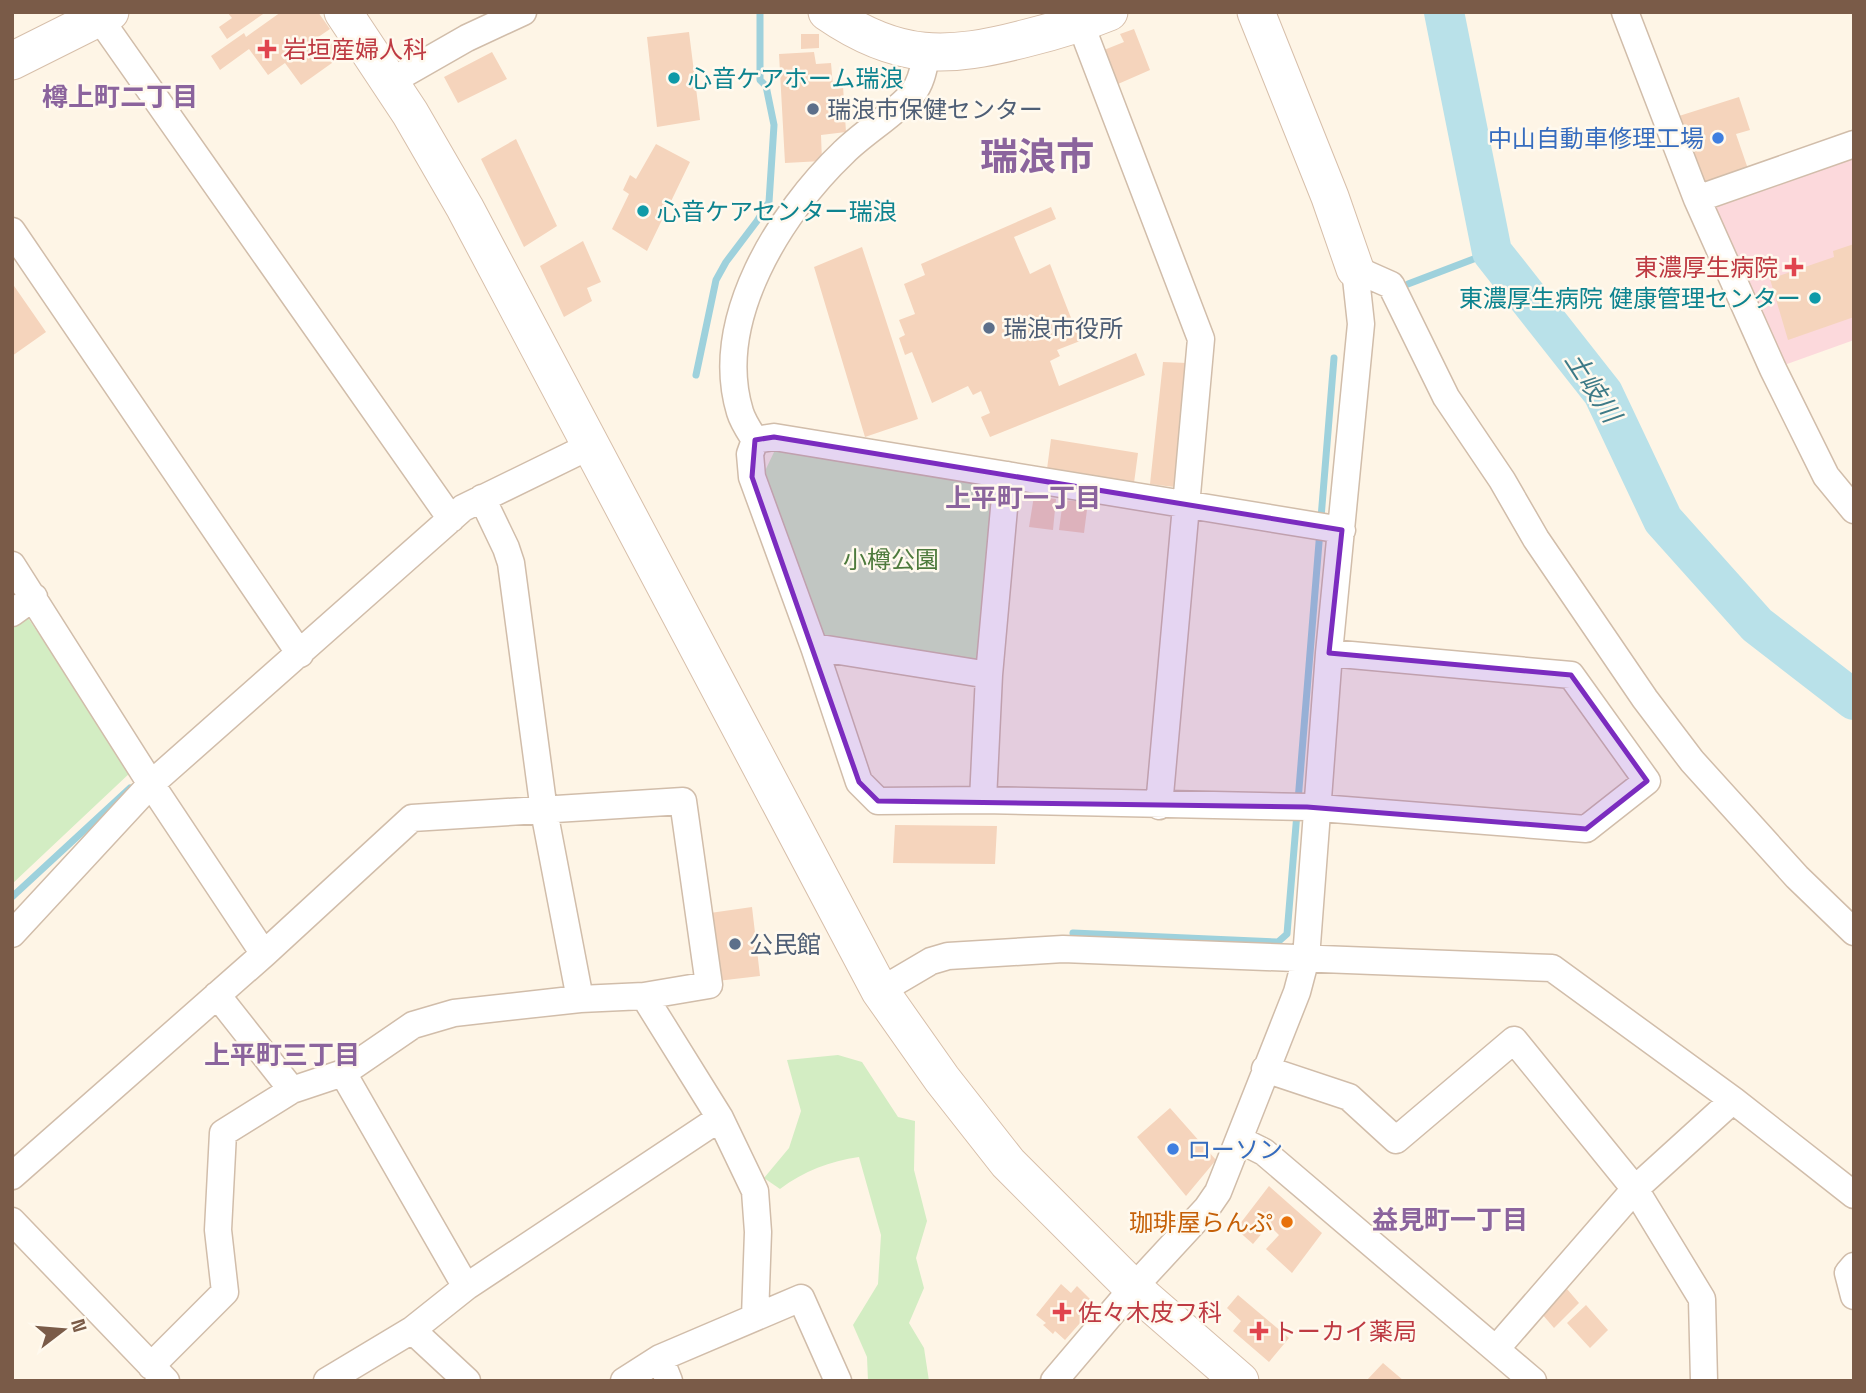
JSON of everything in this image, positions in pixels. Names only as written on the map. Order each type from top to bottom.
[{"type":"street","points":[[343,12],[411,113],[465,208],[880,990],[942,1079],[1009,1163],[1133,1288],[1240,1381]]},
{"type":"street","points":[[390,82],[467,38],[523,12]]},
{"type":"street","points":[[827,12],[850,28],[872,38],[927,53],[968,52],[1089,16],[1201,339],[1159,806]]},
{"type":"street","points":[[1054,1381],[1133,1288],[1207,1208],[1218,1192],[1297,992],[1306,958],[1304,808],[1329,653],[1329,528],[1361,324],[1355,269],[1256,12]]},
{"type":"street","points":[[1625,12],[1697,199],[1773,369],[1826,475],[1854,510]]},
{"type":"street","points":[[12,61],[101,14],[451,519]]},
{"type":"street","points":[[927,53],[923,73],[914,92],[843,152],[809,190],[775,236],[750,289],[735,338],[735,380],[740,414],[755,440],[750,454],[752,477],[814,647],[859,782],[878,801],[983,800],[1304,808],[1586,829],[1647,781],[1571,675],[1329,653]]},
{"type":"street","points":[[1697,199],[1854,144]]},
{"type":"street","points":[[13,234],[300,654]]},
{"type":"street","points":[[1355,269],[1391,285],[1446,397],[1502,480],[1536,539],[1644,699],[1692,761],[1727,800],[1797,877],[1854,932]]},
{"type":"street","points":[[755,440],[774,437],[1329,528]]},
{"type":"street","points":[[15,924],[151,784],[463,508],[590,446]]},
{"type":"street","points":[[983,800],[989,675],[1007,475]]},
{"type":"street","points":[[482,498],[506,548],[510,563],[544,811],[580,999]]},
{"type":"street","points":[[12,565],[151,784],[264,954]]},
{"type":"street","points":[[12,613],[34,597]]},
{"type":"street","points":[[814,647],[989,675]]},
{"type":"street","points":[[12,1176],[264,954],[411,818],[683,801],[709,985],[644,996],[580,999],[454,1013],[413,1025],[343,1073],[292,1090],[223,1133],[218,1230],[225,1292],[158,1374],[12,1221]]},
{"type":"street","points":[[880,990],[931,961],[948,956],[1063,949],[1552,968],[1733,1100],[1854,1195]]},
{"type":"street","points":[[217,995],[292,1090]]},
{"type":"street","points":[[644,996],[720,1118],[755,1191],[758,1232],[755,1318]]},
{"type":"street","points":[[1265,1069],[1349,1097],[1396,1140],[1514,1040],[1635,1189],[1702,1299],[1704,1381]]},
{"type":"street","points":[[343,1073],[466,1287]]},
{"type":"street","points":[[1496,1349],[1635,1189],[1733,1100]]},
{"type":"street","points":[[327,1381],[412,1330],[466,1287],[720,1118]]},
{"type":"street","points":[[1240,1140],[1264,1152],[1533,1381]]},
{"type":"street","points":[[1854,1266],[1848,1273],[1854,1296]]},
{"type":"street","points":[[624,1381],[664,1369],[755,1318],[801,1298],[838,1381]]},
{"type":"street","points":[[412,1330],[467,1381]]},
{"type":"highlighted area","points":[[774,437],[1342,530],[1329,653],[1571,675],[1647,781],[1586,829],[1307,807],[878,801],[859,782],[752,477],[755,440]]},
{"type":"shaded area","name":"東濃厚生病院","points":[[1854,149],[1854,340],[1773,369],[1708,195]]},
{"type":"green space","name":"小樽公園","points":[[775,450],[998,483],[980,665],[822,641],[765,471]]},
{"type":"green space","points":[[26,615],[132,771],[12,884],[12,624]]},
{"type":"green space","points":[[838,1055],[862,1062],[898,1117],[915,1121],[914,1170],[927,1221],[916,1258],[924,1288],[909,1323],[924,1348],[929,1381],[868,1381],[867,1357],[853,1325],[878,1284],[881,1235],[859,1157],[818,1168],[780,1189],[764,1178],[789,1148],[801,1111],[787,1060]]},
{"type":"building","points":[[227,12],[266,12],[227,39],[219,27],[232,18]]},
{"type":"building","name":"岩垣産婦人科","points":[[281,12],[318,12],[330,29],[308,44],[312,50],[322,44],[325,48],[338,40],[346,53],[301,85],[285,63],[268,75],[249,49],[220,70],[211,56],[244,33],[246,37]]},
{"type":"building","points":[[1134,29],[1150,70],[1118,84],[1104,50],[1124,42],[1120,34]]},
{"type":"building","name":"心音ケアホーム瑞浪","points":[[689,32],[700,120],[657,127],[647,37]]},
{"type":"building","points":[[801,34],[819,34],[819,48],[801,49]]},
{"type":"building","points":[[492,52],[507,79],[458,103],[444,77]]},
{"type":"building","name":"瑞浪市保健センター","points":[[814,52],[816,64],[831,63],[833,86],[843,86],[846,132],[821,135],[822,161],[785,163],[779,54]]},
{"type":"building","points":[[1739,97],[1750,130],[1736,134],[1748,169],[1703,184],[1679,116]]},
{"type":"building","points":[[516,139],[557,226],[524,247],[481,159]]},
{"type":"building","name":"心音ケアセンター瑞浪","points":[[656,144],[690,162],[647,251],[612,229],[629,194],[623,190],[630,175],[636,179]]},
{"type":"building","name":"瑞浪市役所","points":[[1051,207],[1056,219],[1014,237],[1030,274],[1050,264],[1080,341],[1057,350],[1060,356],[1050,361],[1059,386],[1136,353],[1145,375],[990,437],[981,417],[990,413],[981,391],[973,395],[968,386],[932,403],[912,352],[905,355],[899,338],[905,335],[899,320],[915,314],[904,284],[925,275],[921,264]]},
{"type":"building","points":[[583,241],[601,282],[587,288],[592,301],[564,317],[540,266]]},
{"type":"building","name":"東濃厚生病院 健康管理センター","points":[[1854,244],[1854,317],[1788,340],[1770,279],[1834,257],[1833,251]]},
{"type":"building","points":[[862,247],[918,419],[865,437],[814,267]]},
{"type":"building","points":[[12,283],[46,332],[12,356]]},
{"type":"building","points":[[1163,362],[1187,363],[1174,487],[1150,484]]},
{"type":"building","points":[[1051,439],[1138,453],[1134,483],[1047,469]]},
{"type":"building","points":[[1034,496],[1056,499],[1053,530],[1029,527]]},
{"type":"building","points":[[1063,500],[1088,502],[1084,533],[1059,530]]},
{"type":"building","points":[[895,825],[997,826],[995,864],[893,863]]},
{"type":"building","name":"公民館","points":[[752,907],[760,976],[717,981],[710,913]]},
{"type":"building","points":[[1170,1108],[1216,1160],[1186,1196],[1137,1137]]},
{"type":"building","points":[[1269,1186],[1322,1233],[1292,1273],[1266,1249],[1279,1235],[1269,1225],[1253,1244],[1236,1229]]},
{"type":"building","points":[[1061,1284],[1071,1293],[1077,1286],[1096,1305],[1065,1340],[1055,1331],[1053,1334],[1043,1325],[1046,1323],[1036,1315]]},
{"type":"building","points":[[1567,1289],[1579,1303],[1554,1328],[1542,1314]]},
{"type":"building","points":[[1238,1295],[1289,1338],[1269,1362],[1233,1331],[1241,1321],[1227,1308]]},
{"type":"building","points":[[1586,1305],[1608,1330],[1590,1348],[1567,1323]]},
{"type":"building","points":[[1383,1363],[1404,1381],[1366,1381]]},
{"type":"waterway","points":[[696,375],[716,280],[769,202],[774,125],[766,86],[760,80],[760,12]]},
{"type":"waterway","name":"土岐川","points":[[1444,12],[1492,252],[1603,393],[1663,520],[1757,625],[1854,700]]},
{"type":"waterway","points":[[1408,284],[1492,252]]},
{"type":"waterway","points":[[1298,801],[1334,358]]},
{"type":"waterway","points":[[12,897],[130,788]]},
{"type":"waterway","points":[[1073,933],[1278,942],[1287,934],[1297,813]]},
{"type":"place","name":"岩垣産婦人科","points":[[267,49]]},
{"type":"place","name":"心音ケアホーム瑞浪","points":[[674,78]]},
{"type":"place","name":"瑞浪市保健センター","points":[[813,109]]},
{"type":"place","name":"中山自動車修理工場","points":[[1718,138]]},
{"type":"place","name":"心音ケアセンター瑞浪","points":[[643,211]]},
{"type":"place","name":"東濃厚生病院","points":[[1794,267]]},
{"type":"place","name":"東濃厚生病院 健康管理センター","points":[[1815,298]]},
{"type":"place","name":"瑞浪市役所","points":[[989,328]]},
{"type":"place","name":"公民館","points":[[735,944]]},
{"type":"place","name":"ローソン","points":[[1173,1149]]},
{"type":"place","name":"珈琲屋らんぷ","points":[[1287,1222]]},
{"type":"place","name":"佐々木皮フ科","points":[[1062,1312]]},
{"type":"place","name":"トーカイ薬局","points":[[1259,1331]]},
{"type":"district","name":"樽上町二丁目","points":[[120,97]]},
{"type":"district","name":"瑞浪市","points":[[1037,157]]},
{"type":"district","name":"上平町一丁目","points":[[1023,498]]},
{"type":"district","name":"上平町三丁目","points":[[282,1055]]},
{"type":"district","name":"益見町一丁目","points":[[1450,1220]]}]
